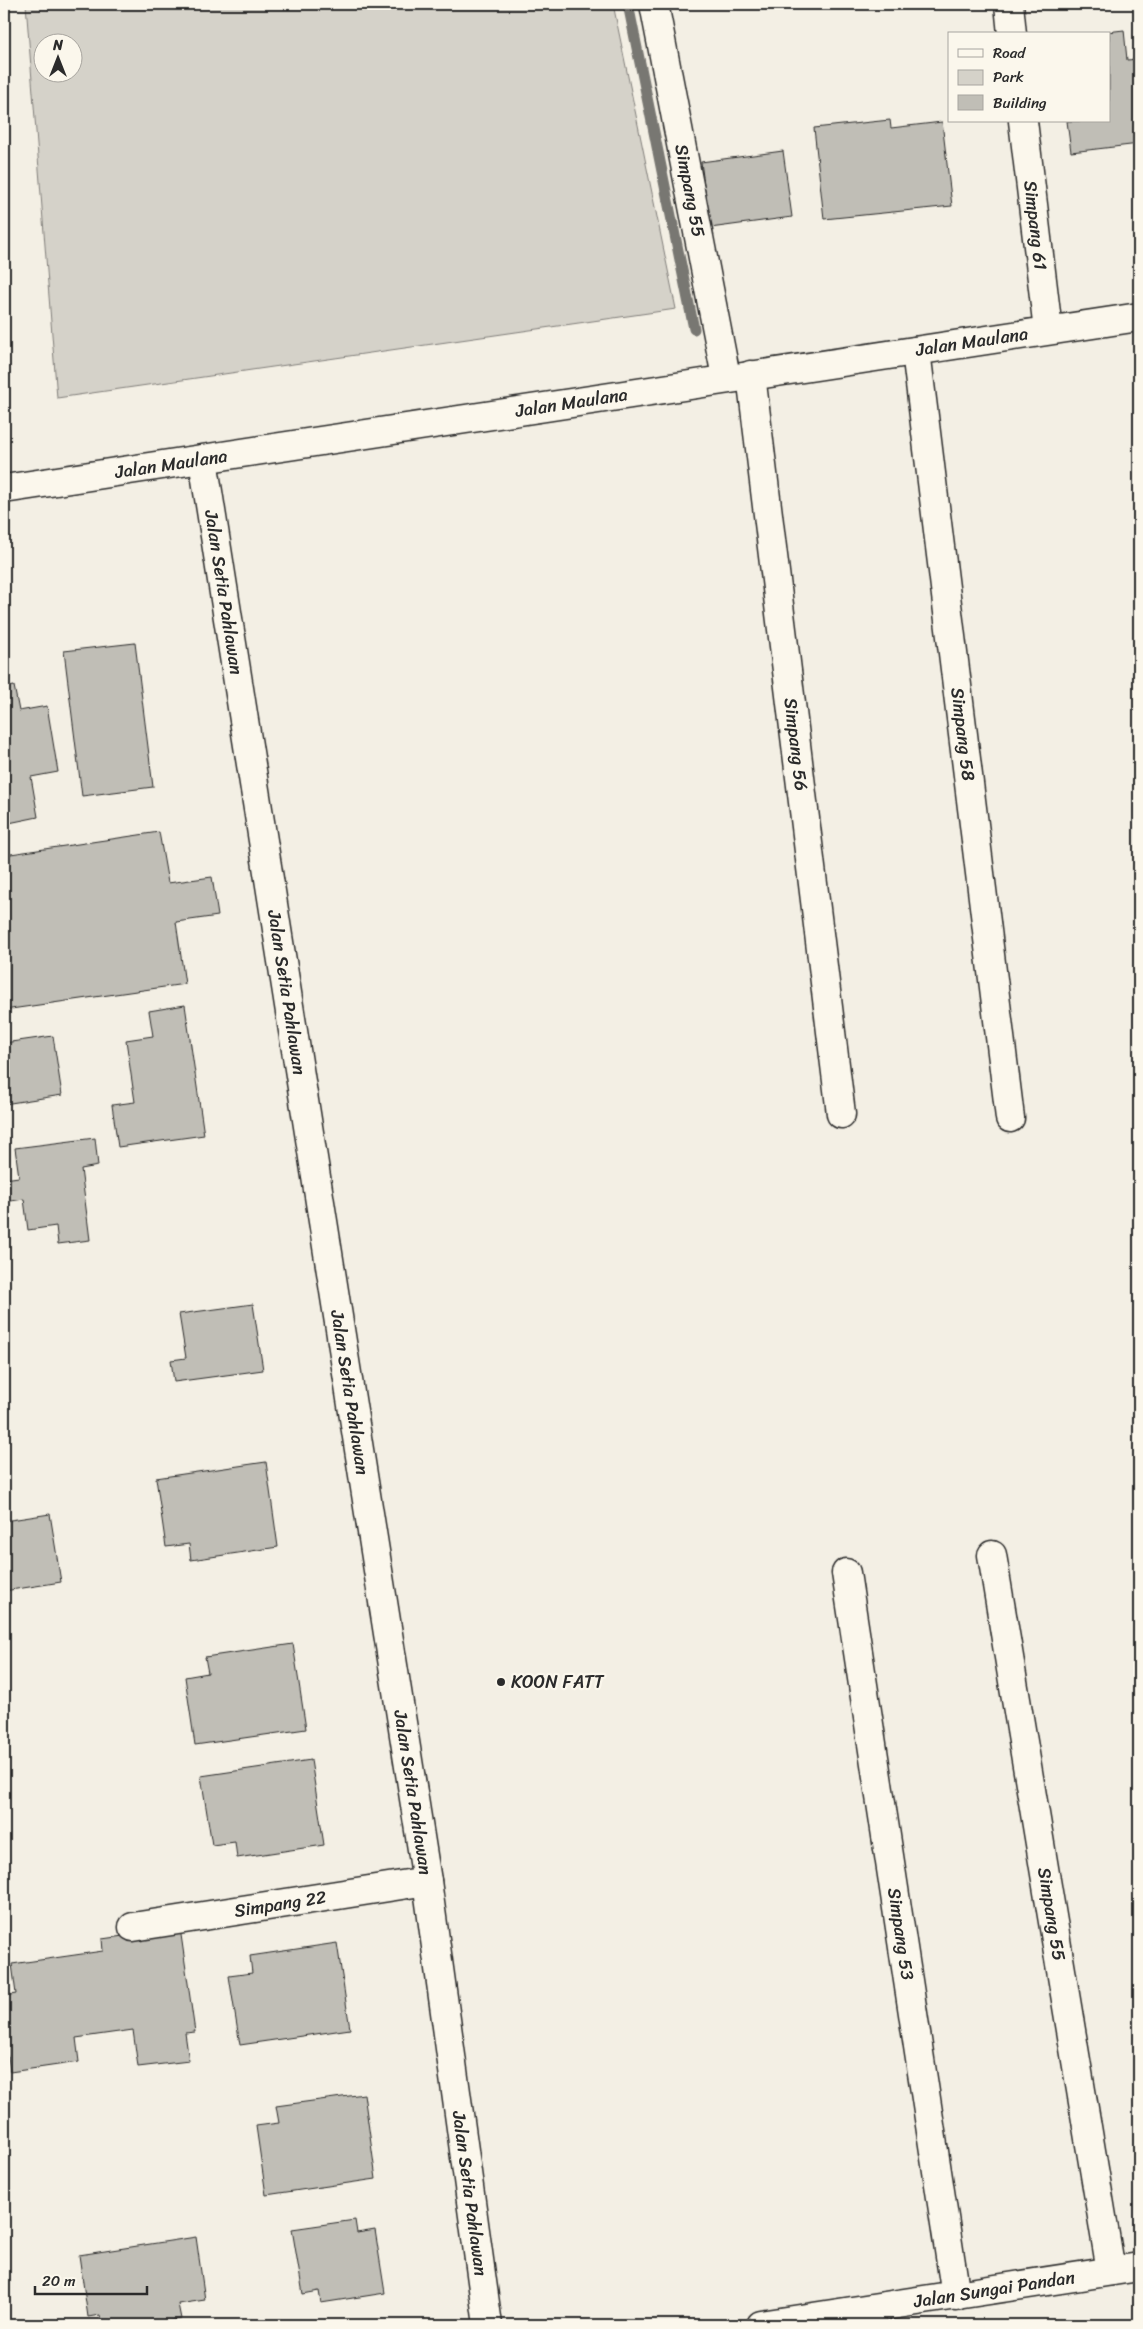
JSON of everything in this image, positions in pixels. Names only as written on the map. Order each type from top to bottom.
[{"type":"street","name":"Simpang 55","points":[[654,4],[739,376]]},
{"type":"street","points":[[1009,4],[1012,32]]},
{"type":"street","name":"Simpang 61","points":[[1023,122],[1048,330]]},
{"type":"street","name":"Jalan Maulana","points":[[4,490],[739,376],[1139,317]]},
{"type":"street","name":"Simpang 58","points":[[916,351],[1010,1118]]},
{"type":"street","name":"Simpang 56","points":[[739,376],[841,1114]]},
{"type":"street","name":"Jalan Setia Pahlawan","points":[[203,460],[427,1881],[488,2325]]},
{"type":"street","name":"Simpang 55","points":[[992,1555],[1111,2272]]},
{"type":"street","name":"Simpang 53","points":[[846,1573],[956,2296]]},
{"type":"street","name":"Simpang 22","points":[[133,1926],[427,1881]]},
{"type":"street","name":"Jalan Sungai Pandan","points":[[761,2325],[1139,2267]]},
{"type":"green space","points":[[26,4],[613,4],[676,309],[57,398],[32,82],[82,82],[82,32],[32,32],[32,80]]},
{"type":"building","points":[[1124,30],[1127,60],[1139,59],[1139,96],[1136,97],[1139,144],[1071,152],[1067,122],[1110,122],[1110,32],[1106,32]]},
{"type":"building","points":[[890,120],[891,128],[942,122],[952,206],[824,219],[814,128]]},
{"type":"building","points":[[783,151],[792,217],[710,228],[701,162]]},
{"type":"building","points":[[135,643],[153,787],[82,796],[64,651]]},
{"type":"building","points":[[14,686],[19,711],[47,706],[58,772],[31,777],[38,817],[4,824],[4,688]]},
{"type":"building","points":[[159,832],[168,883],[212,877],[218,916],[176,922],[185,984],[4,1010],[4,855]]},
{"type":"building","points":[[185,1005],[204,1135],[118,1147],[112,1105],[135,1102],[126,1040],[153,1036],[149,1011]]},
{"type":"building","points":[[53,1036],[62,1095],[4,1104],[4,1043]]},
{"type":"building","points":[[95,1138],[98,1166],[81,1169],[90,1240],[58,1244],[56,1226],[28,1230],[24,1199],[4,1202],[4,1179],[19,1177],[15,1148]]},
{"type":"building","points":[[253,1304],[263,1370],[174,1382],[171,1360],[186,1358],[179,1314]]},
{"type":"building","points":[[266,1462],[278,1547],[191,1560],[189,1544],[166,1547],[156,1478]]},
{"type":"building","points":[[50,1514],[61,1582],[4,1591],[4,1521]]},
{"type":"building","points":[[293,1644],[306,1729],[195,1745],[185,1677],[208,1673],[205,1657]]},
{"type":"building","points":[[311,1760],[324,1845],[237,1858],[235,1842],[212,1845],[201,1776]]},
{"type":"building","points":[[180,1928],[195,2032],[185,2033],[189,2061],[138,2067],[133,2030],[76,2038],[79,2062],[10,2072],[8,2056],[4,2057],[4,1996],[16,1994],[12,1964],[103,1951],[102,1939]]},
{"type":"building","points":[[337,1943],[350,2029],[240,2045],[229,1976],[252,1973],[250,1956]]},
{"type":"building","points":[[364,2094],[376,2179],[266,2195],[256,2126],[279,2123],[276,2106]]},
{"type":"building","points":[[355,2220],[357,2233],[375,2230],[385,2293],[321,2303],[319,2291],[303,2294],[292,2229]]},
{"type":"building","points":[[196,2237],[205,2300],[178,2304],[181,2319],[141,2325],[102,2325],[100,2315],[88,2317],[79,2255]]},
{"type":"waterway","points":[[628,4],[694,329]]},
{"type":"place","name":"KOON FATT","points":[[501,1682]]}]
